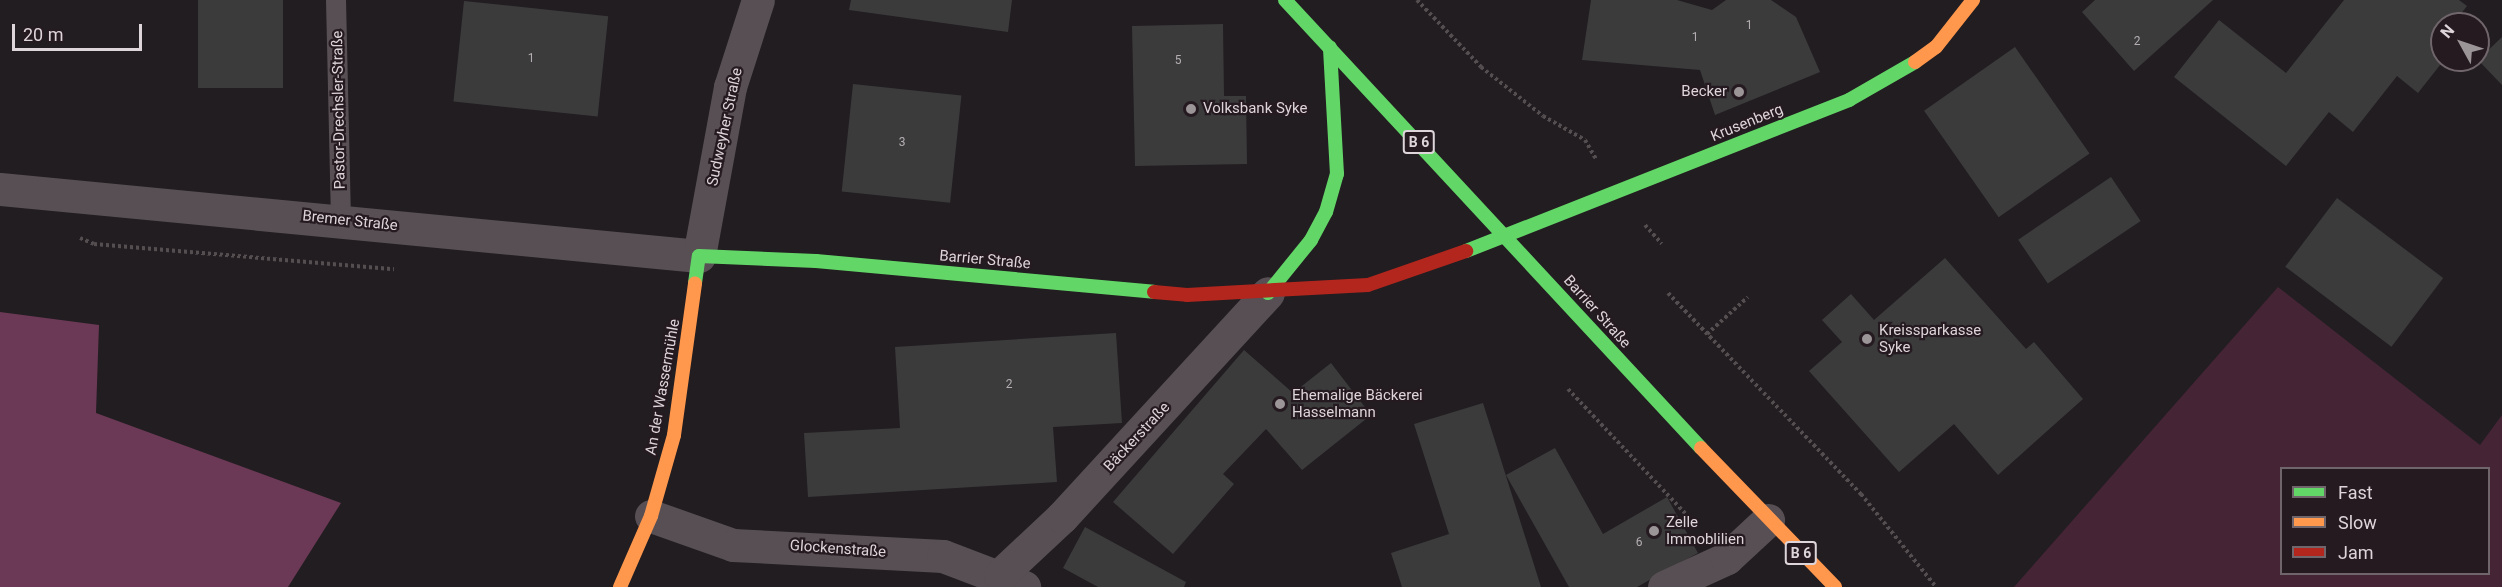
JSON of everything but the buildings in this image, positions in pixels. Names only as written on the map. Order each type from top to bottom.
[{"type":"street","name":"Sudweyher Straße","points":[[699,256],[730,87],[758,0]]},
{"type":"street","name":"B 6","points":[[1285,0],[1507,237]]},
{"type":"street","name":"Krusenberg","points":[[1507,237],[1849,100],[1899,73],[1936,46],[1973,0]]},
{"type":"street","points":[[1268,293],[1311,240],[1326,212],[1336,174],[1330,46]]},
{"type":"street","name":"Bremer Straße","points":[[5,190],[341,220],[699,256]]},
{"type":"street","name":"Barrier Straße","points":[[699,256],[816,261],[1187,295],[1268,293],[1368,285],[1507,237],[1768,520],[1835,587]]},
{"type":"street","name":"An der Wassermühle","points":[[620,587],[651,516],[674,435],[699,256]]},
{"type":"street","name":"Bäckerstraße","points":[[1012,581],[1062,517],[1268,293]]},
{"type":"street","name":"Glockenstraße","points":[[651,516],[733,545],[943,556],[1012,581]]},
{"type":"street","points":[[1664,587],[1727,558],[1768,520]]},
{"type":"lane","name":"Pastor-Drechsler-Straße","points":[[336,0],[341,220]]},
{"type":"path","points":[[1417,0],[1481,67],[1543,116]]},
{"type":"path","points":[[1668,293],[1861,494],[1936,587]]},
{"type":"path","points":[[1707,334],[1748,297]]},
{"type":"path","points":[[1568,389],[1727,558]]},
{"type":"shaded area","points":[[2278,287],[2480,445],[2502,415],[2502,587],[2014,587]]},
{"type":"shaded area","points":[[0,312],[99,325],[96,413],[341,503],[288,587],[0,587]]},
{"type":"traffic: fast","points":[[1285,0],[1701,448]]},
{"type":"traffic: fast","points":[[1268,293],[1311,240],[1326,212],[1337,174],[1330,47]]},
{"type":"traffic: fast","points":[[1466,251],[1849,100],[1915,62]]},
{"type":"traffic: fast","points":[[695,283],[699,256],[816,261],[1154,292]]},
{"type":"traffic: slow","points":[[1915,62],[1936,47],[1973,0]]},
{"type":"traffic: slow","points":[[620,587],[651,516],[674,435],[695,283]]},
{"type":"traffic: slow","points":[[1701,448],[1835,587]]},
{"type":"traffic: jam","points":[[1154,292],[1187,295],[1368,285],[1466,251]]},
{"type":"place","name":"Becker","points":[[1739,92]]},
{"type":"place","name":"Volksbank Syke","points":[[1191,109]]},
{"type":"place","name":"Kreissparkasse Syke","points":[[1867,339]]},
{"type":"place","name":"Ehemalige Bäckerei Hasselmann","points":[[1280,404]]},
{"type":"place","name":"Zelle Immoblilien","points":[[1654,531]]}]
